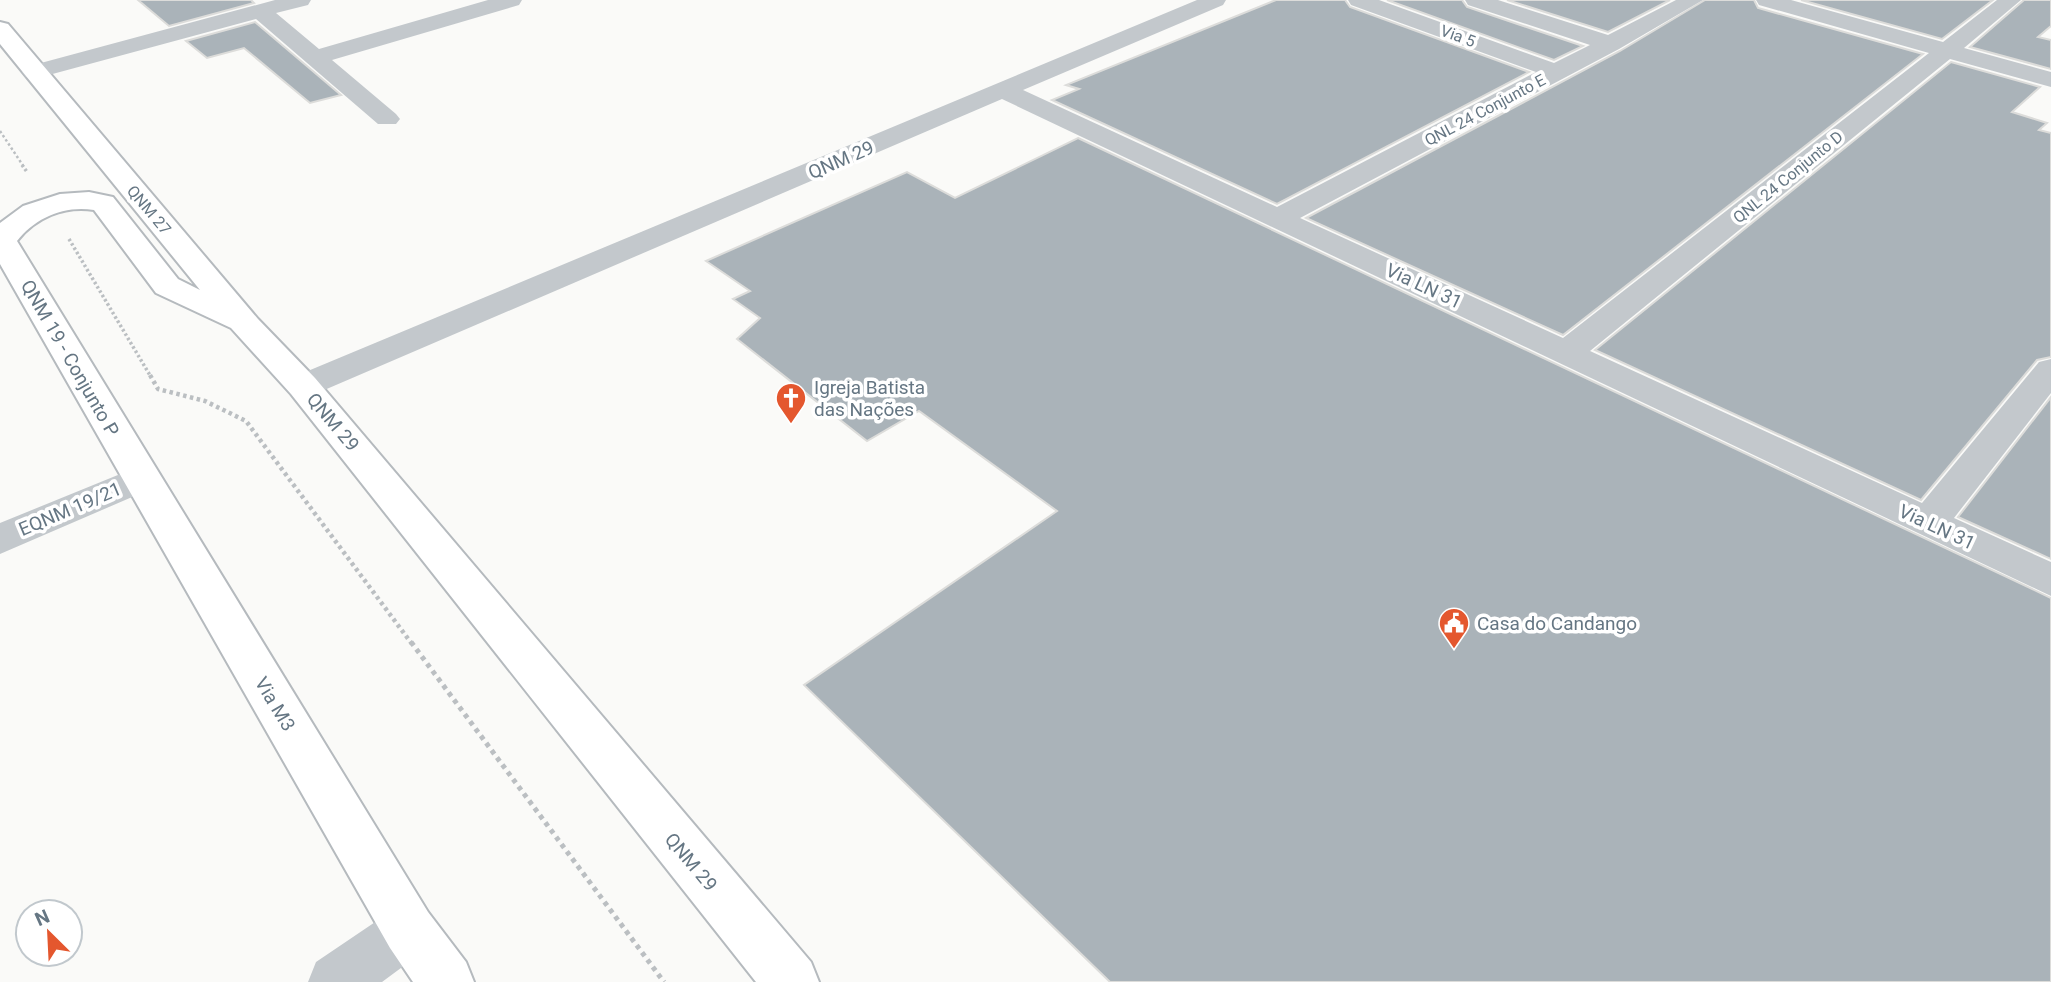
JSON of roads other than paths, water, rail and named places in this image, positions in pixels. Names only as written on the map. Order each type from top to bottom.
[{"type":"main road","name":"QNM 27","points":[[0,29],[246,326],[303,386]]},
{"type":"main road","points":[[1,239],[19,220],[49,206],[80,200],[103,203],[167,286],[246,326]]},
{"type":"main road","name":"QNM 19 - Conjunto P","points":[[1,239],[140,479]]},
{"type":"main road","name":"QNM 29","points":[[303,386],[791,982]]},
{"type":"main road","name":"Via M3","points":[[140,479],[409,930],[446,982]]},
{"type":"street","points":[[34,72],[300,0]]},
{"type":"street","points":[[315,58],[510,0]]},
{"type":"street","points":[[1004,91],[1214,0]]},
{"type":"street","name":"Via 5","points":[[1359,0],[1557,72]]},
{"type":"street","points":[[1476,0],[1611,44]]},
{"type":"street","name":"QNL 24 Conjunto E","points":[[1278,218],[1692,0]]},
{"type":"street","points":[[1767,0],[2051,80]]},
{"type":"street","name":"QNL 24 Conjunto D","points":[[1566,353],[2010,0]]},
{"type":"street","points":[[260,11],[387,119]]},
{"type":"street","name":"Via LN 31","points":[[1004,91],[2051,580]]},
{"type":"street","name":"QNM 29","points":[[303,386],[1004,91]]},
{"type":"street","points":[[1928,523],[2051,370]]},
{"type":"street","name":"EQNM 19/21","points":[[0,539],[140,479]]},
{"type":"street","points":[[335,982],[409,930]]},
{"type":"place","name":"Igreja Batista das Nações","points":[[791,425]]},
{"type":"place","name":"Casa do Candango","points":[[1454,650]]}]
